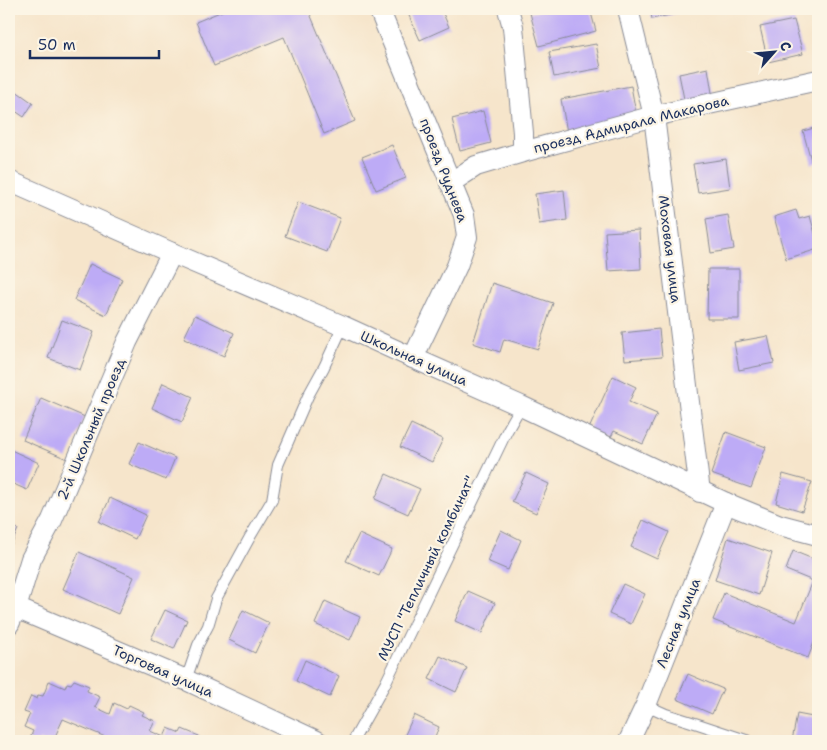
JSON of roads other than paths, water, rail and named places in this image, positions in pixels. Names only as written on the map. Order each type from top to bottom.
[{"type":"street","name":"проезд Руднева","points":[[379,9],[464,215],[467,237],[456,266],[413,358]]},
{"type":"street","points":[[508,9],[513,27],[523,133],[523,152]]},
{"type":"street","name":"Моховая улица","points":[[628,9],[654,116],[700,492]]},
{"type":"street","name":"проезд Адмирала Макарова","points":[[450,182],[476,166],[523,152],[654,116],[818,80]]},
{"type":"street","name":"Школьная улица","points":[[9,181],[343,326],[521,406],[726,504],[780,525],[818,535]]},
{"type":"street","name":"2-й Школьный проезд","points":[[11,612],[31,560],[52,520],[127,342],[172,253]]},
{"type":"street","name":"Лесная улица","points":[[629,741],[646,705],[726,504]]},
{"type":"street","name":"Торговая улица","points":[[11,612],[186,680],[317,741]]},
{"type":"lane","points":[[186,680],[198,646],[208,626],[216,599],[272,500],[278,465],[308,396],[343,326]]},
{"type":"lane","name":"МУСП \"Тепличный комбинат\"","points":[[353,741],[385,684],[507,431],[521,406]]},
{"type":"lane","points":[[646,705],[666,714],[749,741]]}]
